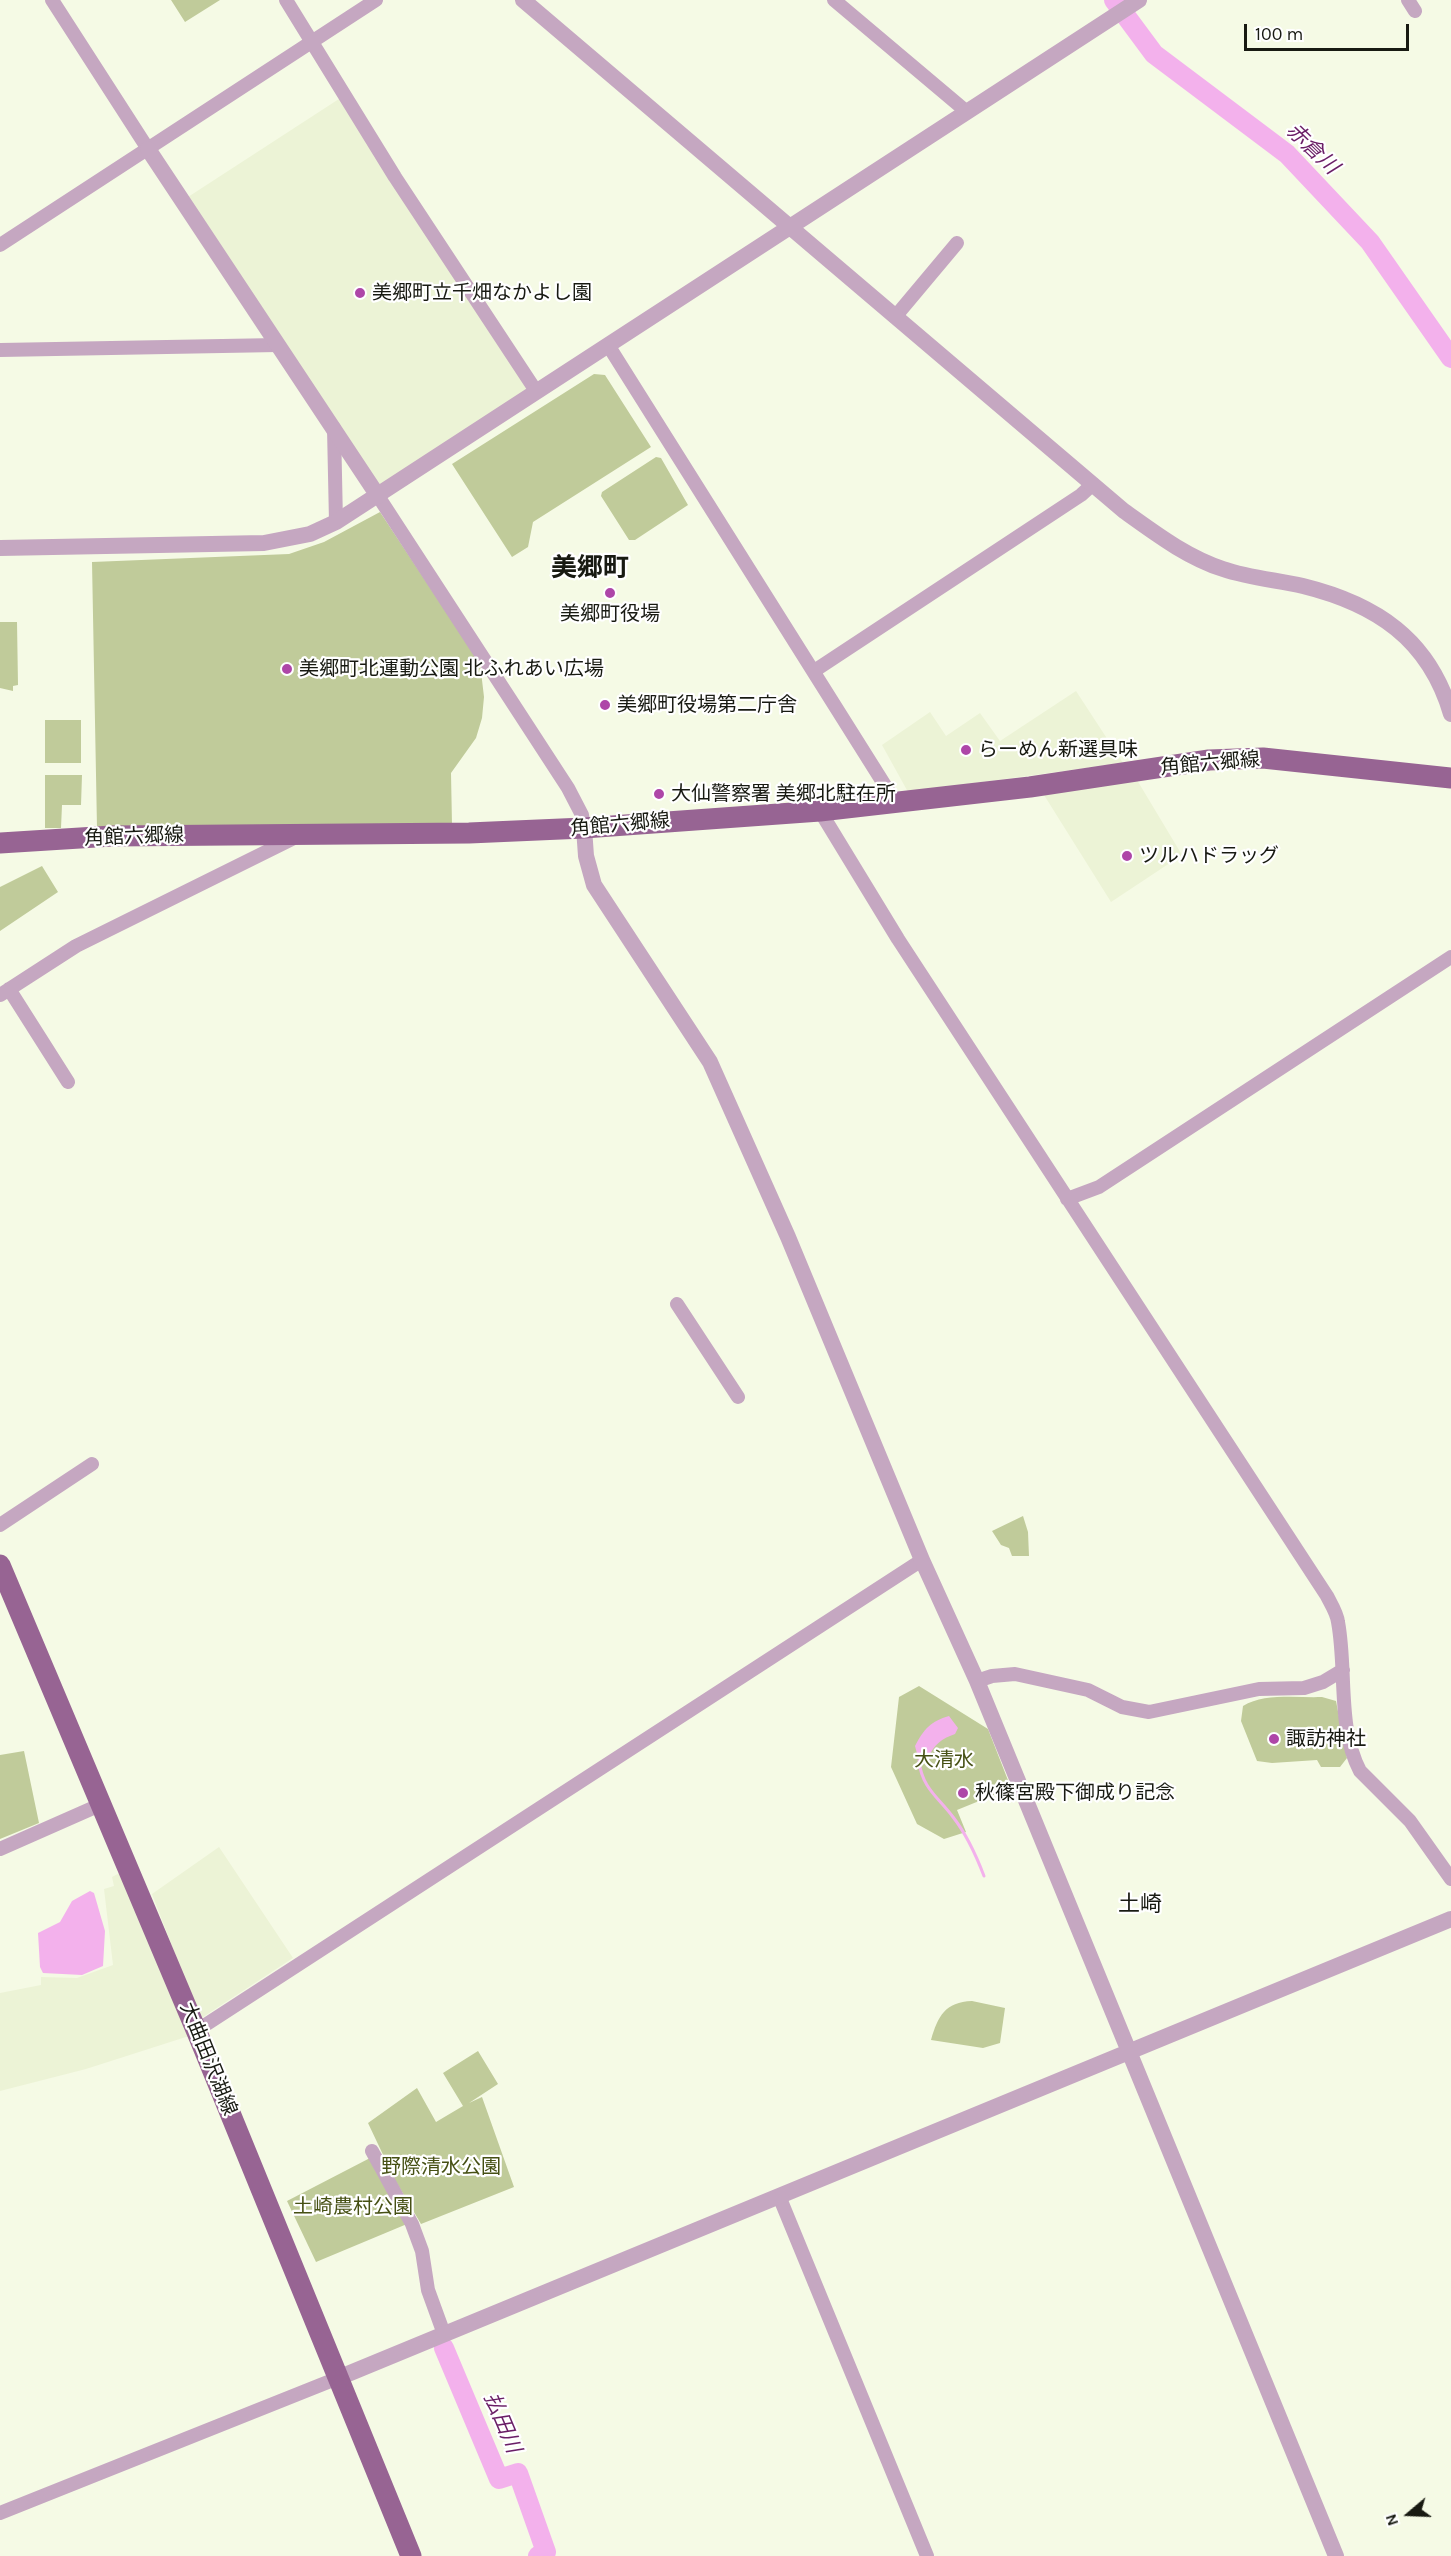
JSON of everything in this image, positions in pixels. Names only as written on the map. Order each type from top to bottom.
[{"type":"main road","name":"角館六郷線","points":[[0,843],[112,836],[469,833],[584,828],[819,811],[896,803],[1030,787],[1209,760],[1263,758],[1451,778]]},
{"type":"main road","name":"大曲田沢湖線","points":[[0,1564],[102,1804],[411,2556]]},
{"type":"street","points":[[52,0],[334,427],[568,788],[582,815],[586,856],[594,885],[715,1072],[783,1227],[921,1560],[977,1681],[1336,2556]]},
{"type":"street","points":[[286,0],[395,177],[536,391]]},
{"type":"street","points":[[0,245],[376,0]]},
{"type":"street","points":[[523,0],[1124,511],[1198,559],[1222,569],[1261,580],[1302,586],[1372,610],[1396,628],[1420,652],[1436,676],[1451,714]]},
{"type":"street","points":[[834,0],[967,112]]},
{"type":"street","points":[[0,548],[264,543],[310,534],[336,522],[1138,1]]},
{"type":"street","points":[[895,317],[957,243]]},
{"type":"street","points":[[0,350],[278,345]]},
{"type":"street","points":[[608,345],[896,803]]},
{"type":"street","points":[[334,427],[336,522]]},
{"type":"street","points":[[814,671],[1081,495],[1093,484]]},
{"type":"street","points":[[819,811],[898,939],[1327,1596],[1338,1619],[1347,1726],[1353,1758],[1360,1771],[1421,1834],[1451,1879]]},
{"type":"street","points":[[68,1082],[4,992],[76,946],[275,850],[302,834]]},
{"type":"street","points":[[1067,1199],[1099,1187],[1451,957]]},
{"type":"street","points":[[676,1304],[738,1397]]},
{"type":"street","points":[[0,1525],[92,1464]]},
{"type":"street","points":[[196,2031],[921,1560]]},
{"type":"street","points":[[977,1681],[992,1676],[1015,1674],[1088,1690],[1122,1707],[1149,1712],[1259,1689],[1304,1688],[1323,1682],[1343,1670]]},
{"type":"street","points":[[0,1849],[102,1804]]},
{"type":"street","points":[[0,2513],[338,2378],[1451,1919]]},
{"type":"street","points":[[372,2151],[412,2224],[422,2251],[428,2290],[444,2334]]},
{"type":"street","points":[[779,2196],[927,2556]]},
{"type":"shaded area","name":"美郷町立千畑なかよし園","points":[[342,97],[531,389],[378,490],[188,197]]},
{"type":"shaded area","points":[[1076,691],[1123,763],[908,792],[882,745],[930,712],[946,736],[980,713],[1000,741]]},
{"type":"shaded area","points":[[1137,780],[1182,855],[1111,902],[1044,795]]},
{"type":"shaded area","name":"大清水","points":[[949,1716],[958,1728],[955,1734],[939,1742],[929,1757],[919,1761],[915,1746],[922,1735],[937,1720]]},
{"type":"shaded area","points":[[219,1847],[293,1958],[200,2019],[152,1894]]},
{"type":"shaded area","points":[[125,1870],[189,2036],[86,2069],[0,2091],[0,1993],[41,1985],[41,1977],[77,1978],[113,1965],[104,1889],[114,1886],[112,1877]]},
{"type":"shaded area","points":[[90,1891],[94,1893],[105,1931],[103,1966],[82,1975],[43,1973],[40,1967],[38,1933],[60,1922],[72,1901]]},
{"type":"green space","points":[[171,0],[220,0],[185,22]]},
{"type":"green space","points":[[594,374],[605,375],[651,447],[533,522],[528,547],[512,557],[452,464]]},
{"type":"green space","points":[[656,457],[661,458],[688,505],[635,540],[629,540],[601,496],[602,492]]},
{"type":"green space","name":"美郷町北運動公園 北ふれあい広場","points":[[380,512],[480,663],[484,697],[482,718],[476,738],[451,773],[452,825],[97,828],[92,562],[289,554],[324,542]]},
{"type":"green space","points":[[0,622],[17,622],[18,685],[13,686],[13,691],[0,688]]},
{"type":"green space","points":[[45,720],[81,720],[81,763],[45,763]]},
{"type":"green space","points":[[45,775],[82,775],[81,805],[62,805],[61,828],[45,828]]},
{"type":"green space","points":[[42,866],[58,892],[0,931],[0,887]]},
{"type":"green space","points":[[1023,1516],[1028,1532],[1029,1556],[1012,1556],[1009,1548],[1001,1545],[992,1531]]},
{"type":"green space","name":"大清水","points":[[919,1686],[988,1729],[1011,1788],[957,1810],[966,1832],[944,1839],[917,1824],[891,1767],[899,1697]]},
{"type":"green space","points":[[1322,1697],[1336,1701],[1347,1758],[1340,1767],[1321,1767],[1317,1760],[1272,1763],[1257,1761],[1241,1721],[1243,1706],[1261,1699]]},
{"type":"green space","points":[[24,1751],[39,1823],[0,1839],[0,1755]]},
{"type":"green space","points":[[972,2001],[1005,2008],[1000,2043],[983,2048],[931,2040],[940,2017],[949,2007]]},
{"type":"green space","name":"野際清水公園","points":[[478,2051],[498,2084],[469,2103],[482,2097],[514,2187],[421,2224],[395,2180],[368,2123],[417,2088],[436,2122],[463,2106],[443,2073]]},
{"type":"green space","name":"土崎農村公園","points":[[370,2158],[407,2224],[316,2262],[287,2201]]},
{"type":"waterway","name":"赤倉川","points":[[1114,0],[1154,54],[1287,154],[1370,242],[1451,358]]},
{"type":"waterway","points":[[919,1761],[923,1778],[931,1792],[963,1831],[984,1876]]},
{"type":"waterway","name":"払田川","points":[[444,2348],[499,2479],[518,2473],[546,2552],[538,2556]]},
{"type":"place","name":"美郷町立千畑なかよし園","points":[[360,293]]},
{"type":"place","name":"美郷町役場","points":[[610,593]]},
{"type":"place","name":"美郷町北運動公園 北ふれあい広場","points":[[287,669]]},
{"type":"place","name":"美郷町役場第二庁舎","points":[[605,705]]},
{"type":"place","name":"らーめん新選具味","points":[[966,750]]},
{"type":"place","name":"大仙警察署 美郷北駐在所","points":[[659,794]]},
{"type":"place","name":"ツルハドラッグ","points":[[1127,856]]},
{"type":"place","name":"諏訪神社","points":[[1274,1739]]},
{"type":"place","name":"秋篠宮殿下御成り記念","points":[[963,1793]]},
{"type":"district","name":"美郷町","points":[[590,569]]},
{"type":"district","name":"土崎","points":[[1140,1905]]}]
